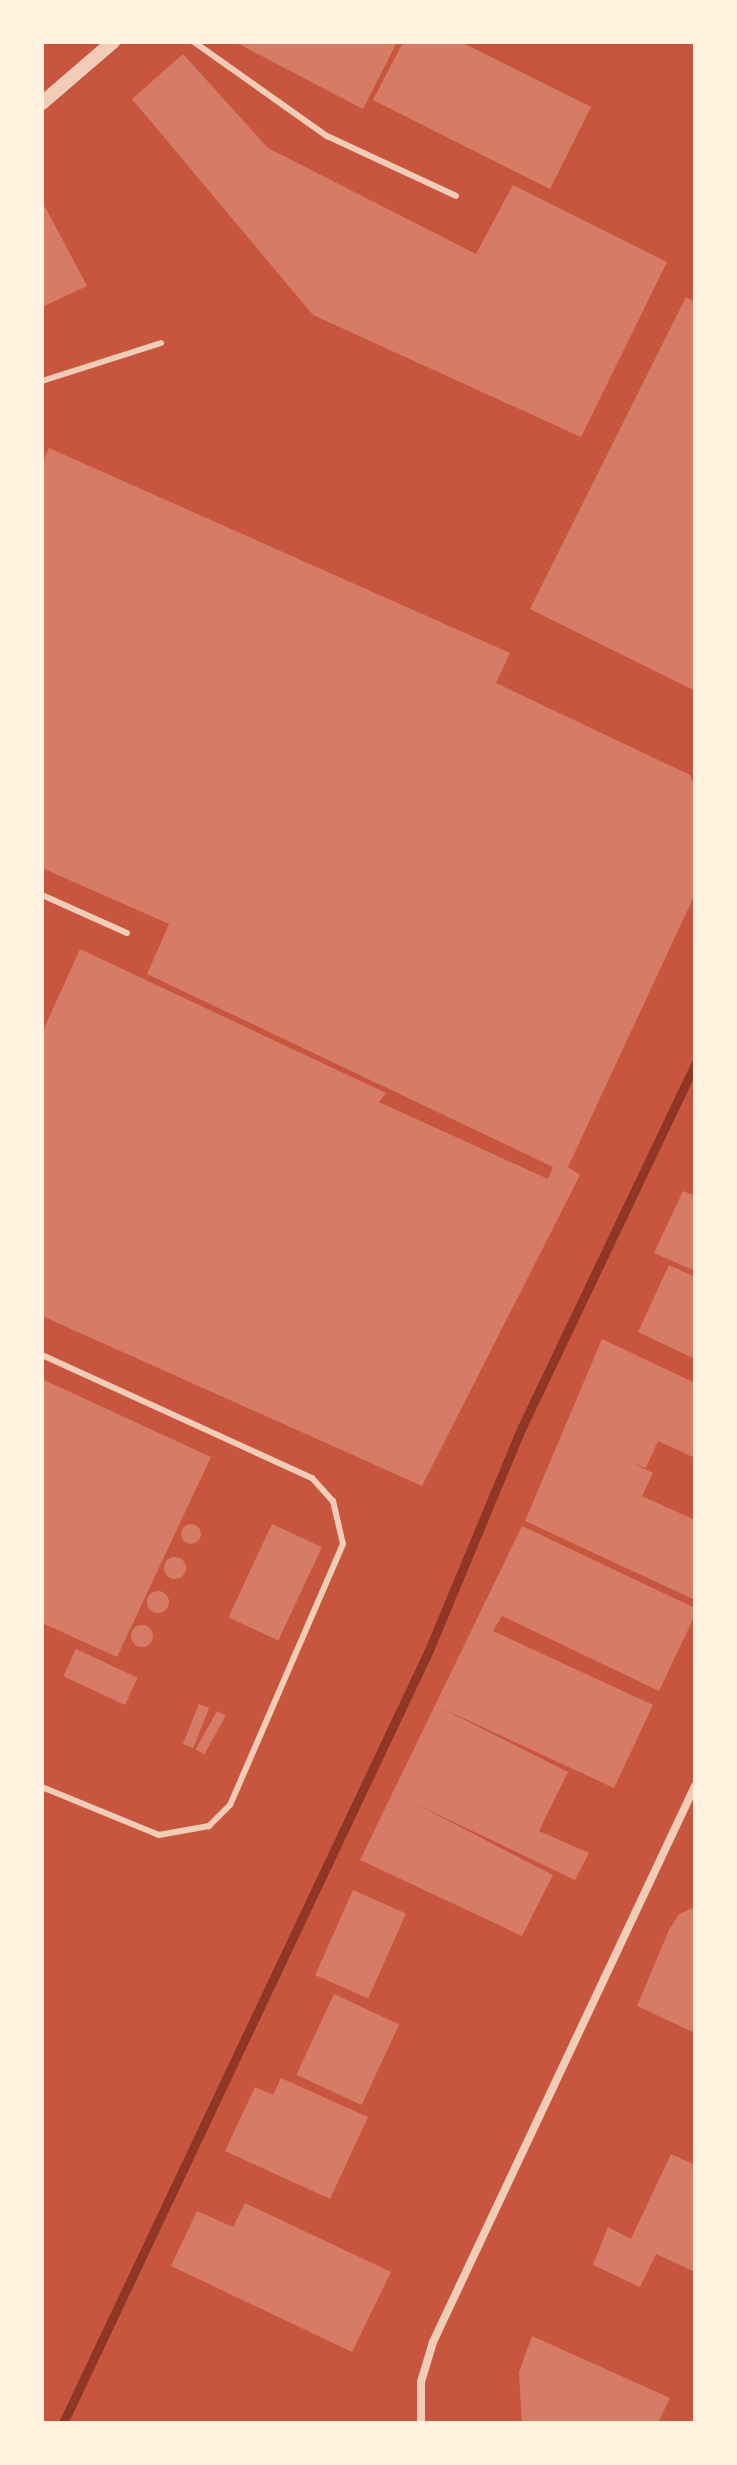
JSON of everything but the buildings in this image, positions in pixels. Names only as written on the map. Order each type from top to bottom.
[{"type":"street","points":[[42,103],[113,42]]},
{"type":"street","points":[[421,2423],[421,2382],[433,2342],[695,1786]]},
{"type":"lane","points":[[194,42],[327,136],[456,196]]},
{"type":"lane","points":[[42,381],[161,343]]},
{"type":"lane","points":[[42,895],[127,933]]},
{"type":"lane","points":[[42,1355],[312,1478],[333,1501],[343,1544],[230,1805],[209,1826],[159,1835],[42,1787]]},
{"type":"waterway","points":[[63,2423],[429,1650],[522,1427],[695,1064]]}]
